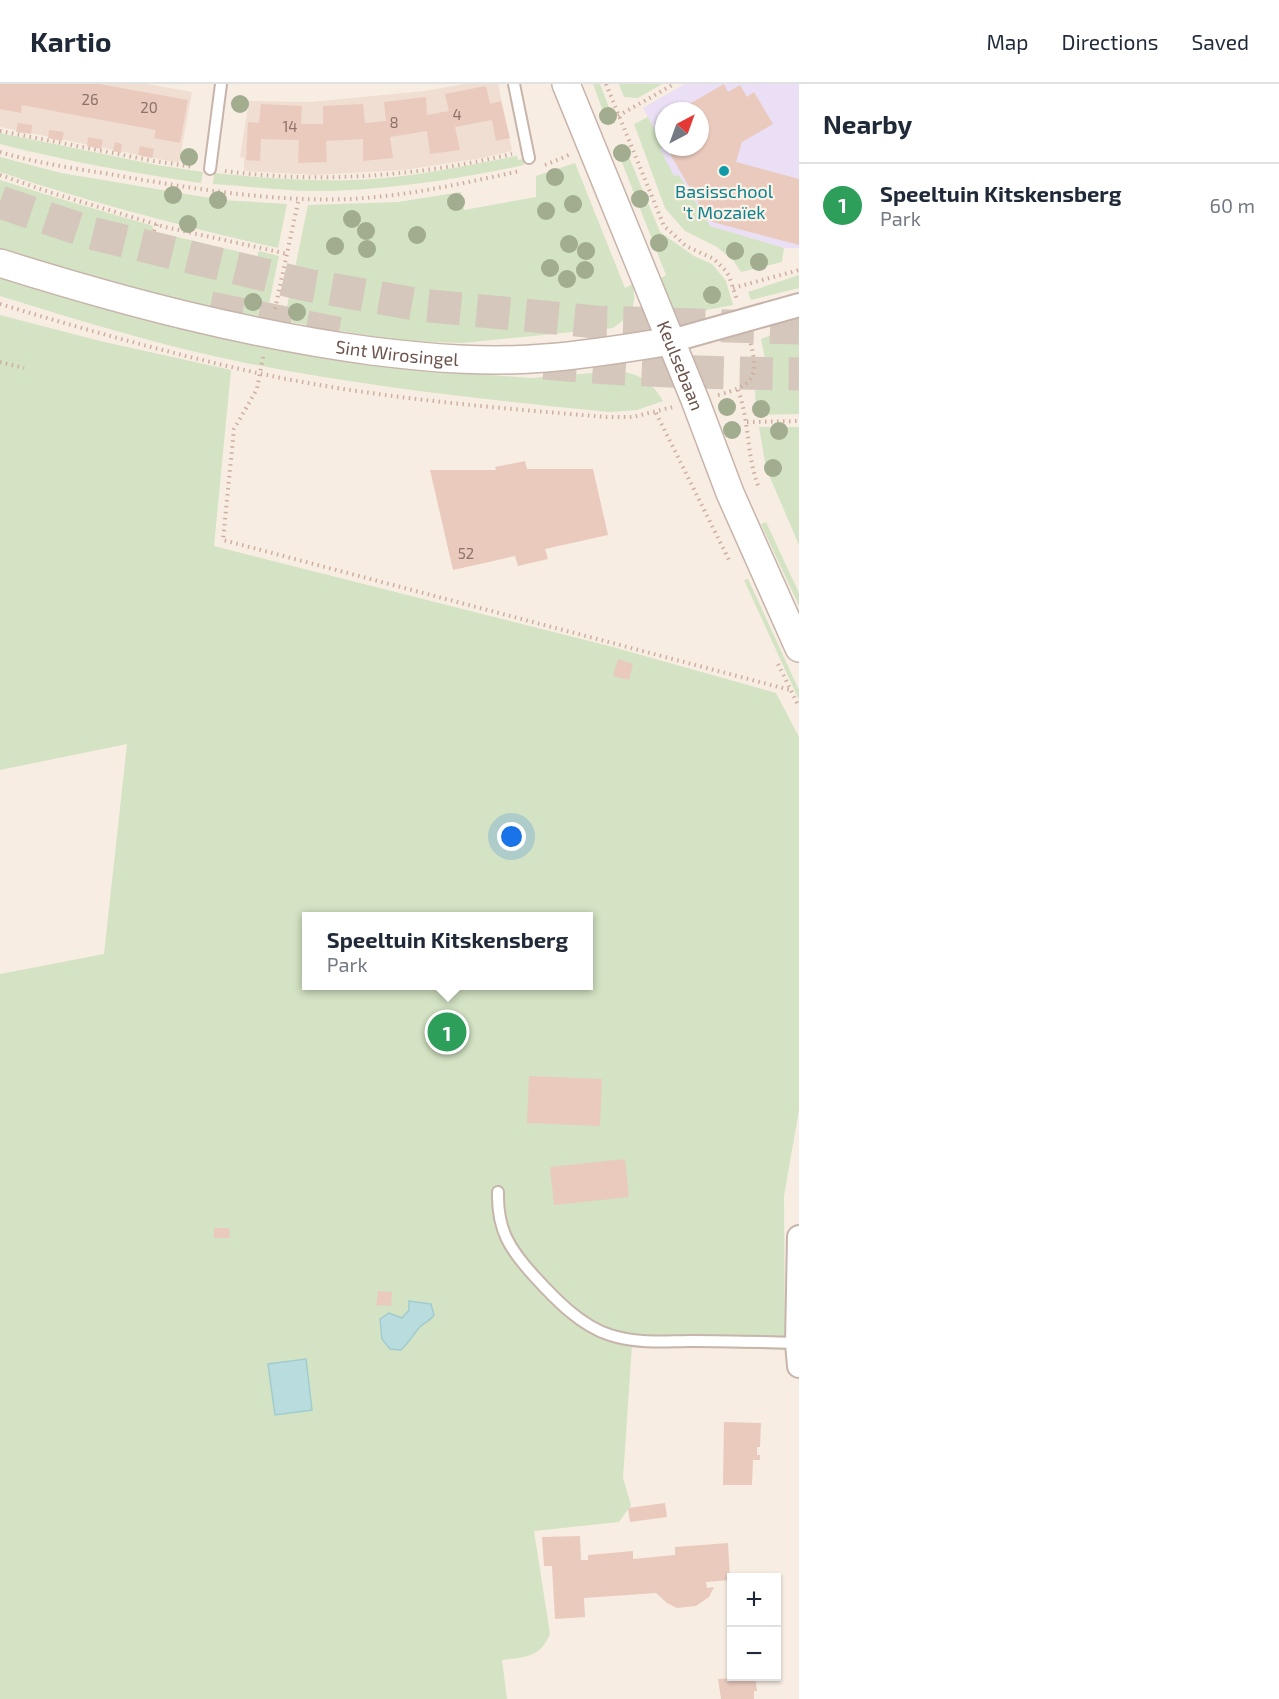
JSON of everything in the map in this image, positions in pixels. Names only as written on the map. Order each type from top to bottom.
[{"type":"street","name":"Keulsebaan","points":[[566,84],[671,341],[730,493],[787,653]]},
{"type":"street","name":"Sint Wirosingel","points":[[0,263],[131,302],[269,334],[339,346],[453,359],[543,358],[617,350],[671,341],[799,305]]},
{"type":"street","points":[[799,1237],[797,1343],[799,1366]]},
{"type":"lane","points":[[210,169],[221,84]]},
{"type":"lane","points":[[514,84],[529,159]]},
{"type":"lane","points":[[498,1192],[502,1230],[512,1250],[557,1299],[588,1324],[608,1335],[638,1342],[797,1343]]},
{"type":"path","points":[[606,84],[664,226],[686,246],[714,259],[729,276],[755,364],[750,379],[738,390],[747,422],[750,460],[762,496]]},
{"type":"path","points":[[618,116],[674,84]]},
{"type":"path","points":[[0,130],[154,161],[286,177],[352,177],[529,159]]},
{"type":"path","points":[[538,167],[625,132]]},
{"type":"path","points":[[0,152],[84,170],[195,189],[299,198],[350,199],[449,187],[529,159]]},
{"type":"path","points":[[0,175],[156,224],[288,254]]},
{"type":"path","points":[[299,198],[257,389],[234,429],[223,540],[790,690]]},
{"type":"path","points":[[154,231],[156,224]]},
{"type":"path","points":[[255,255],[256,247]]},
{"type":"path","points":[[733,288],[799,270]]},
{"type":"path","points":[[0,304],[174,353],[259,373],[436,401],[528,411],[606,417],[633,417],[656,413],[730,562]]},
{"type":"path","points":[[0,362],[24,368]]},
{"type":"path","points":[[747,422],[799,420]]},
{"type":"path","points":[[787,653],[790,690],[799,707]]},
{"type":"shaded area","points":[[0,84],[147,84],[192,92],[179,163],[0,127]]},
{"type":"shaded area","points":[[464,84],[498,84],[512,151],[404,170],[315,175],[244,171],[244,158],[240,157],[249,101],[310,102],[425,91]]},
{"type":"shaded area","name":"Basisschool 't Mozaïek","points":[[685,84],[799,84],[799,248],[784,248],[710,226],[679,175],[674,177],[663,156],[709,156],[709,102],[655,102],[655,131],[643,108]]},
{"type":"green space","points":[[593,84],[600,84],[615,123],[608,125]]},
{"type":"green space","points":[[619,84],[662,84],[638,98],[624,97]]},
{"type":"green space","points":[[648,117],[655,131],[655,156],[664,156],[674,176],[679,175],[710,226],[784,248],[782,262],[741,272],[733,260],[717,247],[685,231],[665,208],[634,124]]},
{"type":"green space","points":[[0,133],[157,165],[203,172],[201,183],[100,166],[0,144]]},
{"type":"green space","points":[[624,145],[660,232],[694,256],[712,264],[726,281],[733,305],[691,313],[671,307],[657,281],[666,275],[616,147]]},
{"type":"green space","points":[[517,156],[518,160],[523,159],[524,165],[391,187],[310,191],[213,184],[214,173],[300,180],[385,178]]},
{"type":"green space","points":[[0,157],[61,173],[222,200],[287,204],[278,248],[138,214],[0,172]]},
{"type":"green space","points":[[575,163],[625,288],[633,284],[632,310],[613,328],[463,343],[399,341],[284,321],[308,205],[398,202],[461,192],[464,210],[536,197],[536,176]]},
{"type":"green space","points":[[0,180],[153,226],[152,231],[257,256],[259,251],[279,256],[266,318],[131,289],[0,250]]},
{"type":"green space","points":[[0,275],[302,352],[412,369],[531,378],[625,372],[644,380],[663,401],[637,410],[610,412],[473,398],[291,372],[153,341],[0,296]]},
{"type":"green space","points":[[799,275],[799,288],[751,300],[748,292]]},
{"type":"green space","points":[[0,315],[100,341],[231,370],[214,546],[609,646],[776,693],[799,737],[799,1110],[784,1196],[785,1350],[632,1345],[623,1478],[631,1505],[619,1522],[534,1531],[550,1634],[542,1648],[531,1655],[502,1660],[507,1699],[0,1699],[0,974],[104,954],[127,744],[0,770]]},
{"type":"green space","points":[[799,324],[799,414],[756,415],[755,391],[767,369],[761,339]]},
{"type":"green space","points":[[759,427],[799,427],[799,545],[766,468]]},
{"type":"green space","points":[[766,522],[799,593],[799,606],[761,524]]},
{"type":"green space","points":[[748,579],[799,690],[799,700],[744,580]]},
{"type":"water","points":[[409,1301],[431,1304],[434,1315],[420,1327],[401,1350],[390,1349],[382,1339],[380,1319],[389,1313],[402,1318],[409,1310]]},
{"type":"water","points":[[306,1359],[312,1410],[275,1415],[268,1364]]},
{"type":"building","points":[[0,84],[99,84],[188,100],[180,143],[154,138],[156,130],[22,105],[21,113],[0,109]]},
{"type":"building","name":"Basisschool 't Mozaïek","points":[[724,84],[728,92],[740,85],[747,97],[754,92],[773,124],[742,142],[736,162],[799,179],[799,245],[709,221],[671,156],[709,156],[709,102],[693,102]]},
{"type":"building","points":[[486,86],[490,104],[501,101],[510,138],[496,141],[492,120],[455,127],[460,150],[430,154],[427,131],[390,137],[393,158],[363,161],[363,139],[326,141],[327,162],[298,163],[299,140],[261,139],[260,161],[246,160],[248,122],[259,123],[261,104],[302,106],[301,124],[323,124],[323,106],[363,104],[365,123],[386,121],[384,102],[426,97],[427,115],[449,111],[445,94]]},
{"type":"building","points":[[18,123],[32,125],[31,134],[16,132]]},
{"type":"building","points":[[49,130],[64,132],[62,141],[48,138]]},
{"type":"building","points":[[88,137],[103,140],[101,149],[87,146]]},
{"type":"building","points":[[115,142],[122,144],[121,153],[113,151]]},
{"type":"building","points":[[140,146],[154,149],[152,158],[138,155]]},
{"type":"building","points":[[525,461],[527,469],[593,469],[608,535],[545,549],[548,559],[518,566],[515,556],[453,570],[430,470],[496,470],[495,467]]},
{"type":"building","points":[[618,659],[633,664],[629,680],[613,676]]},
{"type":"building","points":[[529,1076],[602,1079],[600,1126],[527,1123]]},
{"type":"building","points":[[625,1159],[629,1197],[554,1205],[550,1167]]},
{"type":"building","points":[[214,1228],[229,1228],[230,1238],[214,1238]]},
{"type":"building","points":[[378,1291],[392,1292],[391,1306],[376,1305]]},
{"type":"building","points":[[724,1422],[761,1423],[760,1447],[757,1447],[760,1460],[753,1460],[752,1485],[723,1485]]},
{"type":"building","points":[[665,1503],[667,1517],[630,1522],[628,1508]]},
{"type":"building","points":[[580,1536],[581,1560],[588,1560],[588,1555],[633,1551],[633,1559],[675,1555],[675,1547],[728,1543],[730,1573],[727,1573],[727,1580],[706,1582],[707,1588],[714,1587],[709,1597],[696,1606],[677,1608],[656,1593],[584,1598],[585,1617],[555,1619],[552,1566],[544,1566],[542,1537]]},
{"type":"building","points":[[718,1679],[756,1681],[757,1691],[754,1691],[754,1699],[721,1699]]},
{"type":"tunnel","points":[[0,202],[91,233],[307,285],[420,305],[596,322],[799,328]]},
{"type":"tunnel","points":[[210,308],[342,334]]},
{"type":"tunnel","points":[[544,363],[672,371],[799,374]]},
{"type":"place","name":"Basisschool 't Mozaïek","points":[[724,171]]},
{"type":"place","name":"Speeltuin Kitskensberg","points":[[447,1032]]}]
